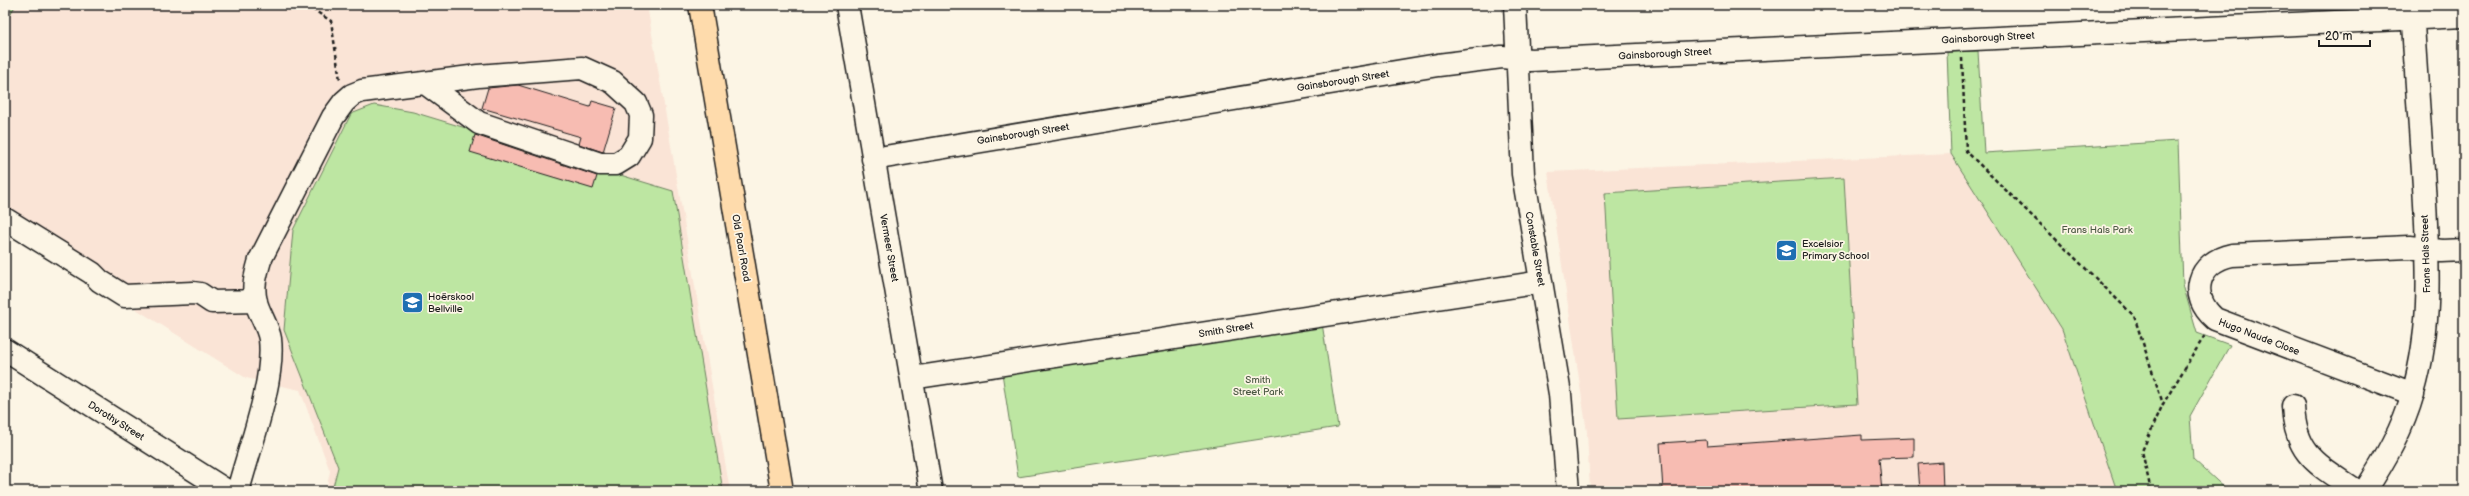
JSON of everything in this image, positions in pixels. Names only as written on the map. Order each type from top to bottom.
[{"type":"main road","name":"Old Paarl Road","points":[[700,5],[782,491]]},
{"type":"street","name":"Vermeer Street","points":[[847,5],[931,491]]},
{"type":"street","name":"Constable Street","points":[[1515,5],[1523,174],[1560,394],[1568,491]]},
{"type":"street","name":"Gainsborough Street","points":[[873,159],[1438,65],[1502,57],[1531,60],[1961,39],[2413,12],[2464,16]]},
{"type":"street","name":"Frans Hals Street","points":[[2365,491],[2392,446],[2413,394],[2425,337],[2428,249],[2413,12]]},
{"type":"street","points":[[238,491],[267,383],[269,368],[270,338],[256,301],[254,282],[260,260],[333,116],[344,102],[352,95],[362,91],[425,83],[582,68],[614,82],[636,103],[642,123],[640,138],[633,151],[624,161],[616,164],[600,164],[479,123],[425,83]]},
{"type":"street","points":[[5,219],[92,273],[100,281],[124,296],[192,293],[200,294],[212,302],[256,301]]},
{"type":"street","name":"Hugo Naude Close","points":[[2413,394],[2215,320],[2203,307],[2199,288],[2204,272],[2212,262],[2223,256],[2409,247],[2442,251],[2464,250]]},
{"type":"street","name":"Smith Street","points":[[912,378],[1541,282]]},
{"type":"street","name":"Dorothy Street","points":[[5,350],[227,491]]},
{"type":"street","points":[[2294,406],[2294,423],[2305,453],[2357,491]]},
{"type":"path","points":[[306,5],[331,21],[344,102]]},
{"type":"path","points":[[1961,39],[1966,152],[2134,316],[2163,404]]},
{"type":"path","points":[[2150,491],[2142,451],[2163,404],[2215,320]]},
{"type":"shaded area","name":"Hoërskool Bellville","points":[[5,5],[647,5],[730,491],[326,491],[330,471],[300,390],[246,378],[5,227]]},
{"type":"shaded area","name":"Excelsior Primary School","points":[[1951,154],[2062,329],[2117,491],[1590,491],[1587,432],[1548,172]]},
{"type":"green space","points":[[5,5],[16,5],[5,22]]},
{"type":"green space","name":"Frans Hals Park","points":[[1978,51],[1984,153],[2178,141],[2183,285],[2197,333],[2230,345],[2190,416],[2193,459],[2228,491],[2117,491],[2062,329],[1951,154],[1947,52]]},
{"type":"green space","points":[[374,105],[413,112],[673,191],[723,491],[332,491],[338,467],[284,330],[293,230],[351,114]]},
{"type":"green space","points":[[1844,178],[1857,404],[1618,419],[1605,193]]},
{"type":"green space","name":"Smith Street Park","points":[[1322,323],[1338,427],[1018,477],[1002,373]]},
{"type":"building","points":[[518,85],[590,107],[592,101],[616,108],[603,152],[579,144],[581,137],[482,108],[488,88]]},
{"type":"building","points":[[475,135],[597,176],[593,189],[470,152]]},
{"type":"building","points":[[1862,435],[1862,440],[1914,438],[1914,457],[1879,458],[1882,491],[1663,491],[1660,443],[1706,440],[1707,446]]},
{"type":"building","points":[[1942,462],[1943,491],[1920,491],[1918,464]]},
{"type":"place","name":"Excelsior Primary School","points":[[1786,250]]},
{"type":"place","name":"Hoërskool Bellville","points":[[412,303]]}]
